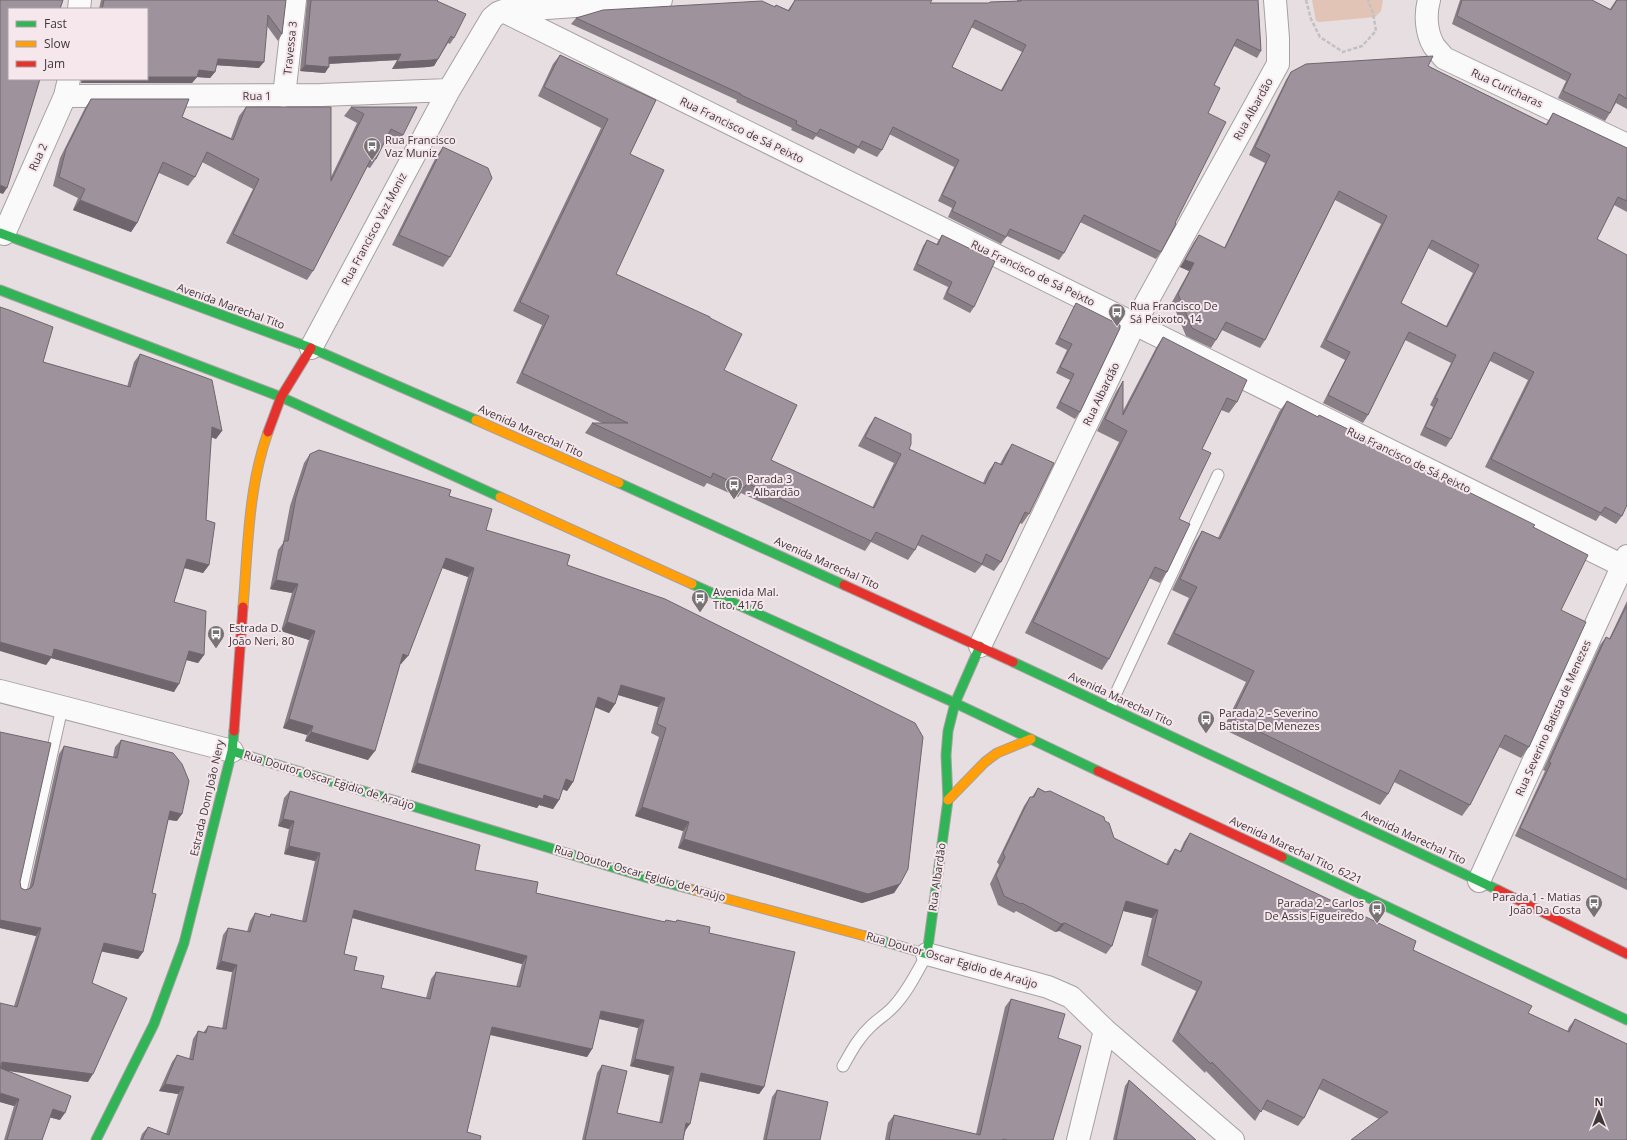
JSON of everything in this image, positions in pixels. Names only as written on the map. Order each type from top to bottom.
[{"type":"main road","name":"Avenida Marechal Tito","points":[[2,234],[311,348],[528,442],[1110,706],[1480,881],[1627,954]]},
{"type":"main road","points":[[0,290],[281,397],[955,703]]},
{"type":"main road","name":"Estrada Dom João Nery","points":[[96,1140],[154,1024],[184,943],[232,751],[251,503],[261,453],[281,397],[311,348]]},
{"type":"main road","name":"Rua Albardão","points":[[927,954],[948,800],[946,755],[948,731],[955,703],[980,646]]},
{"type":"main road","name":"Avenida Marechal Tito, 6221","points":[[955,703],[1627,1020]]},
{"type":"main road","points":[[948,800],[985,762],[997,753],[1031,739]]},
{"type":"main road","name":"Rua Doutor Oscar Egidio de Araújo","points":[[232,751],[648,878],[846,930],[927,954]]},
{"type":"street","name":"Travessa 3","points":[[284,96],[295,0]]},
{"type":"street","points":[[503,11],[661,0]]},
{"type":"street","name":"Rua Albardão","points":[[980,646],[1135,323],[1278,64],[1278,38],[1275,0]]},
{"type":"street","name":"Rua Curicharas","points":[[1429,0],[1426,9],[1427,27],[1434,45],[1444,58],[1627,145]]},
{"type":"street","name":"Rua Francisco Vaz Moniz","points":[[311,348],[449,90],[492,18],[503,11]]},
{"type":"street","name":"Rua Francisco de Sá Peixto","points":[[503,11],[1625,563]]},
{"type":"street","name":"Rua 1","points":[[67,88],[284,96],[449,90]]},
{"type":"street","name":"Rua 2","points":[[2,234],[67,88]]},
{"type":"street","name":"Rua Severino Batista de Menezes","points":[[1480,881],[1625,563]]},
{"type":"street","name":"Rua Doutor Oscar Egidio de Araújo","points":[[0,691],[232,751]]},
{"type":"street","name":"Rua Doutor Oscar Egidio de Araújo","points":[[927,954],[1048,987],[1071,997],[1105,1030],[1233,1140]]},
{"type":"street","points":[[1078,1140],[1105,1030]]},
{"type":"lane","points":[[1110,706],[1218,475]]},
{"type":"lane","points":[[21,891],[62,708]]},
{"type":"lane","points":[[843,1066],[860,1037],[894,1007],[904,994],[927,954]]},
{"type":"path","points":[[1306,0],[1311,19],[1320,37],[1343,52],[1362,46],[1376,31],[1373,13],[1368,0]]},
{"type":"shaded area","points":[[1312,0],[1383,0],[1381,11],[1375,17],[1320,22],[1316,21]]},
{"type":"building","points":[[0,0],[63,0],[60,8],[8,8],[8,80],[40,80],[7,188],[0,185]]},
{"type":"building","points":[[104,0],[286,0],[282,34],[268,15],[264,62],[218,59],[215,72],[199,70],[197,77],[148,77],[148,8],[102,8]]},
{"type":"building","points":[[311,0],[438,0],[437,1],[466,14],[454,38],[451,36],[438,59],[397,62],[401,54],[329,57],[329,67],[305,65]]},
{"type":"building","points":[[795,0],[932,0],[930,3],[989,3],[1021,0],[1258,0],[1261,51],[1237,39],[1214,85],[1220,88],[1208,113],[1226,122],[1161,252],[1084,215],[1064,253],[1010,229],[1006,237],[952,211],[956,202],[942,195],[959,160],[893,127],[882,150],[862,141],[859,147],[820,129],[817,134],[796,124],[797,121],[741,94],[576,18],[603,10],[762,1],[789,11]],"holes":[[[975,20],[1026,45],[1002,91],[952,67]]]},
{"type":"building","points":[[1462,0],[1592,0],[1611,10],[1617,0],[1627,0],[1627,99],[1619,94],[1610,113],[1563,91],[1571,74],[1457,16]]},
{"type":"building","points":[[560,55],[656,100],[630,154],[664,170],[616,274],[710,317],[742,334],[724,370],[797,405],[771,460],[874,508],[901,454],[865,437],[875,417],[911,434],[911,444],[909,449],[985,484],[995,462],[1002,465],[1012,444],[1054,463],[1029,514],[1025,512],[1001,562],[986,554],[982,564],[922,535],[915,550],[876,532],[871,541],[747,483],[744,488],[713,473],[711,478],[592,423],[628,423],[522,373],[549,316],[520,302],[608,119],[544,87]]},
{"type":"building","points":[[1433,56],[1428,66],[1547,125],[1553,113],[1627,148],[1627,201],[1618,197],[1597,239],[1627,255],[1627,505],[1622,516],[1605,507],[1601,513],[1491,459],[1534,372],[1494,352],[1451,439],[1425,427],[1438,399],[1435,398],[1456,355],[1409,332],[1368,415],[1328,395],[1350,352],[1326,340],[1387,216],[1339,191],[1265,340],[1226,322],[1216,340],[1192,328],[1178,294],[1194,263],[1185,260],[1199,235],[1225,248],[1270,155],[1255,147],[1291,72],[1306,64]],"holes":[[[1432,240],[1479,265],[1447,327],[1401,303]]]},
{"type":"building","points":[[91,99],[189,99],[182,117],[233,140],[246,107],[331,107],[331,181],[364,114],[351,107],[417,107],[403,135],[391,129],[376,159],[372,157],[313,271],[233,234],[259,179],[207,152],[195,177],[163,162],[137,223],[80,200],[85,189],[59,177],[66,149]]},
{"type":"building","points":[[443,147],[488,168],[492,178],[450,257],[399,235]]},
{"type":"building","points":[[942,235],[995,261],[974,307],[947,293],[952,282],[917,264],[927,240],[938,245]]},
{"type":"building","points":[[1076,303],[1120,325],[1120,328],[1080,412],[1060,402],[1074,374],[1060,367],[1072,344],[1059,338]]},
{"type":"building","points":[[0,307],[53,327],[43,362],[130,387],[140,354],[212,380],[222,431],[212,427],[206,520],[215,523],[209,565],[187,559],[174,602],[206,611],[204,655],[189,651],[179,684],[54,649],[52,657],[0,642]]},
{"type":"building","points":[[1163,337],[1247,380],[1237,402],[1227,398],[1202,449],[1211,453],[1179,519],[1190,524],[1167,572],[1155,567],[1109,659],[1033,622],[1127,431],[1105,419],[1123,381],[1123,415]]},
{"type":"building","points":[[1287,401],[1318,417],[1319,415],[1360,435],[1358,437],[1535,525],[1533,527],[1588,555],[1561,610],[1586,622],[1529,747],[1505,735],[1470,805],[1400,770],[1388,794],[1231,718],[1254,671],[1174,633],[1197,587],[1180,579],[1202,531],[1220,539]]},
{"type":"building","points":[[319,450],[451,490],[449,496],[492,509],[486,530],[570,555],[567,565],[665,599],[915,723],[923,737],[908,869],[900,884],[868,894],[684,839],[689,822],[642,807],[666,728],[657,724],[665,698],[621,685],[615,704],[598,697],[573,782],[566,779],[559,800],[544,795],[543,799],[417,763],[474,568],[446,558],[408,656],[403,654],[375,751],[311,732],[313,726],[289,719],[315,631],[287,622],[298,584],[276,580],[284,541],[288,541],[296,497],[310,454]]},
{"type":"building","points":[[1627,605],[1627,880],[1520,828],[1551,763],[1549,762],[1606,637],[1610,639]]},
{"type":"building","points":[[0,732],[51,743],[20,882],[21,888],[25,890],[31,888],[33,885],[64,746],[117,758],[121,740],[173,753],[182,764],[189,781],[182,814],[170,811],[152,893],[156,894],[143,952],[104,943],[92,983],[127,998],[93,1074],[2,1062],[0,1068],[0,1003],[17,1007],[41,928],[0,920]]},
{"type":"building","points":[[1038,788],[1045,792],[1050,791],[1104,817],[1105,821],[1109,823],[1114,838],[1168,865],[1175,849],[1181,852],[1190,833],[1416,941],[1413,950],[1532,1006],[1528,1013],[1569,1032],[1575,1019],[1627,1044],[1627,1140],[1351,1140],[1388,1112],[1323,1079],[1304,1118],[1267,1100],[1261,1112],[1212,1062],[1211,1064],[1178,1032],[1202,982],[1147,956],[1158,910],[1126,901],[1112,946],[1065,923],[1061,924],[1022,903],[1021,904],[1004,896],[996,875],[1005,857],[1003,853],[1030,797],[1034,797]]},
{"type":"building","points":[[290,791],[480,845],[475,870],[538,882],[536,893],[665,922],[666,920],[676,922],[677,920],[710,927],[709,933],[795,952],[764,1087],[701,1073],[690,1124],[686,1123],[683,1140],[585,1140],[602,1065],[627,1071],[617,1113],[662,1123],[674,1067],[635,1059],[644,1020],[601,1011],[592,1049],[492,1027],[467,1132],[481,1136],[480,1140],[142,1140],[148,1127],[169,1135],[184,1087],[165,1084],[177,1055],[193,1060],[198,1031],[206,1033],[208,1026],[226,1029],[237,965],[221,961],[228,928],[250,932],[255,913],[270,917],[271,914],[306,922],[320,853],[289,846],[294,821],[283,819]],"holes":[[[354,910],[527,956],[520,987],[436,972],[430,999],[381,988],[384,976],[354,970],[357,957],[344,954]]]},
{"type":"building","points":[[1011,999],[1065,1014],[1058,1038],[1081,1046],[1053,1140],[889,1140],[894,1115],[980,1135]]},
{"type":"building","points":[[0,1068],[71,1096],[65,1113],[53,1109],[42,1140],[7,1140],[19,1099],[0,1093]]},
{"type":"building","points":[[1129,1080],[1196,1140],[1116,1140]]},
{"type":"building","points":[[777,1090],[828,1102],[820,1140],[766,1140]]},
{"type":"traffic: fast","points":[[0,233],[311,348],[476,420]]},
{"type":"traffic: fast","points":[[0,290],[281,397],[500,497]]},
{"type":"traffic: fast","points":[[619,483],[844,585]]},
{"type":"traffic: fast","points":[[692,584],[955,703],[1098,771]]},
{"type":"traffic: fast","points":[[865,936],[927,954],[948,800],[946,755],[948,731],[955,703],[980,646]]},
{"type":"traffic: fast","points":[[1013,662],[1498,890]]},
{"type":"traffic: fast","points":[[96,1140],[154,1024],[184,943],[232,751],[234,731]]},
{"type":"traffic: fast","points":[[232,751],[648,878],[694,890]]},
{"type":"traffic: fast","points":[[1282,857],[1627,1020]]},
{"type":"traffic: slow","points":[[476,420],[619,483]]},
{"type":"traffic: slow","points":[[243,607],[253,496],[261,453],[268,432]]},
{"type":"traffic: slow","points":[[500,497],[692,584]]},
{"type":"traffic: slow","points":[[948,800],[985,762],[997,753],[1031,739]]},
{"type":"traffic: slow","points":[[694,890],[865,936]]},
{"type":"traffic: jam","points":[[268,432],[281,397],[311,348]]},
{"type":"traffic: jam","points":[[844,585],[1013,662]]},
{"type":"traffic: jam","points":[[234,731],[243,607]]},
{"type":"traffic: jam","points":[[1098,771],[1282,857]]},
{"type":"traffic: jam","points":[[1498,890],[1627,954]]},
{"type":"place","name":"Rua Francisco Vaz Muniz","points":[[372,161]]},
{"type":"place","name":"Rua Francisco De Sá Peixoto, 14","points":[[1117,327]]},
{"type":"place","name":"Parada 3 - Albardão","points":[[734,500]]},
{"type":"place","name":"Avenida Mal. Tito, 4176","points":[[700,613]]},
{"type":"place","name":"Estrada D. João Neri, 80","points":[[216,649]]},
{"type":"place","name":"Parada 2 - Severino Batista De Menezes","points":[[1206,734]]},
{"type":"place","name":"Parada 1 - Matias João Da Costa","points":[[1594,918]]},
{"type":"place","name":"Parada 2 - Carlos De Assis Figueiredo","points":[[1377,924]]}]
